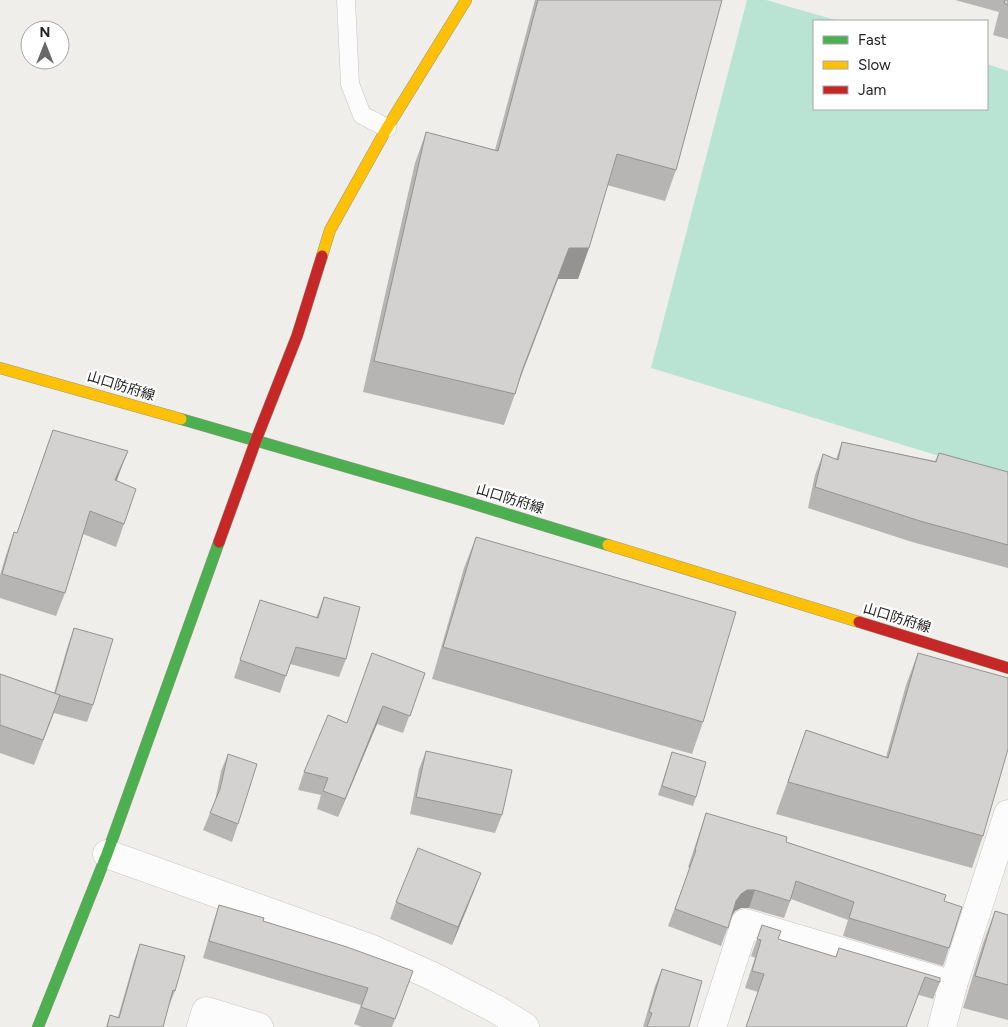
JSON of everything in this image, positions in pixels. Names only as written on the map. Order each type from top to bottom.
[{"type":"street","points":[[38,1027],[107,854],[256,440],[297,336],[330,230],[387,128],[466,0]]},
{"type":"street","name":"山口防府線","points":[[0,368],[256,440],[329,464],[461,500],[1008,668]]},
{"type":"street","points":[[942,1027],[953,985],[1008,814]]},
{"type":"street","points":[[107,854],[372,949],[432,976],[496,1009],[525,1027]]},
{"type":"street","points":[[712,1027],[746,923],[953,985]]},
{"type":"street","points":[[200,1027],[206,1011],[259,1027]]},
{"type":"lane","points":[[346,0],[350,84],[362,115],[387,128]]},
{"type":"green space","points":[[747,0],[766,0],[836,20],[813,20],[813,110],[988,110],[988,64],[1008,71],[1008,477],[651,368]]},
{"type":"building","points":[[538,0],[722,0],[676,170],[617,154],[589,248],[569,248],[515,394],[374,361],[426,132],[498,151]]},
{"type":"building","points":[[53,430],[128,451],[115,480],[136,489],[124,524],[90,511],[65,593],[2,574],[14,532],[17,533]]},
{"type":"building","points":[[842,442],[936,462],[939,453],[1008,472],[1008,545],[920,521],[815,487],[823,454],[838,460]]},
{"type":"building","points":[[476,537],[736,612],[703,722],[443,647]]},
{"type":"building","points":[[324,597],[360,607],[346,659],[296,647],[286,676],[240,660],[260,600],[318,618]]},
{"type":"building","points":[[74,628],[113,639],[93,705],[55,694]]},
{"type":"building","points":[[372,653],[425,673],[410,716],[383,706],[345,799],[323,791],[328,778],[304,772],[328,715],[347,723]]},
{"type":"building","points":[[918,653],[1008,678],[1008,749],[983,836],[788,782],[806,730],[888,758]]},
{"type":"building","points":[[0,674],[60,695],[43,740],[0,725]]},
{"type":"building","points":[[426,751],[512,770],[502,815],[416,797]]},
{"type":"building","points":[[672,752],[706,762],[696,797],[662,786]]},
{"type":"building","points":[[228,754],[257,764],[238,824],[210,813],[220,789]]},
{"type":"building","points":[[706,813],[787,837],[786,842],[946,895],[944,901],[962,907],[949,948],[849,918],[854,902],[796,881],[790,901],[755,890],[747,890],[741,894],[736,901],[728,928],[675,909],[696,850]]},
{"type":"building","points":[[418,848],[481,873],[458,927],[396,902]]},
{"type":"building","points":[[219,905],[264,918],[263,921],[347,947],[413,971],[395,1019],[361,1007],[368,988],[209,941]]},
{"type":"building","points":[[995,911],[1008,915],[1008,985],[975,976]]},
{"type":"building","points":[[762,925],[781,931],[778,939],[836,957],[839,948],[940,978],[940,982],[925,977],[906,1027],[746,1027],[764,974],[752,971],[761,940],[757,939]]},
{"type":"building","points":[[140,944],[185,956],[163,1027],[107,1027],[110,1015],[119,1018]]},
{"type":"building","points":[[662,969],[702,981],[689,1027],[647,1027],[652,1013],[649,1012]]},
{"type":"traffic: fast","points":[[181,419],[461,500],[608,545]]},
{"type":"traffic: fast","points":[[38,1027],[107,854],[219,542]]},
{"type":"traffic: slow","points":[[322,256],[330,230],[387,128],[466,0]]},
{"type":"traffic: slow","points":[[0,368],[181,419]]},
{"type":"traffic: slow","points":[[608,545],[859,622]]},
{"type":"traffic: jam","points":[[219,542],[256,440],[297,336],[322,256]]},
{"type":"traffic: jam","points":[[859,622],[1008,668]]}]
